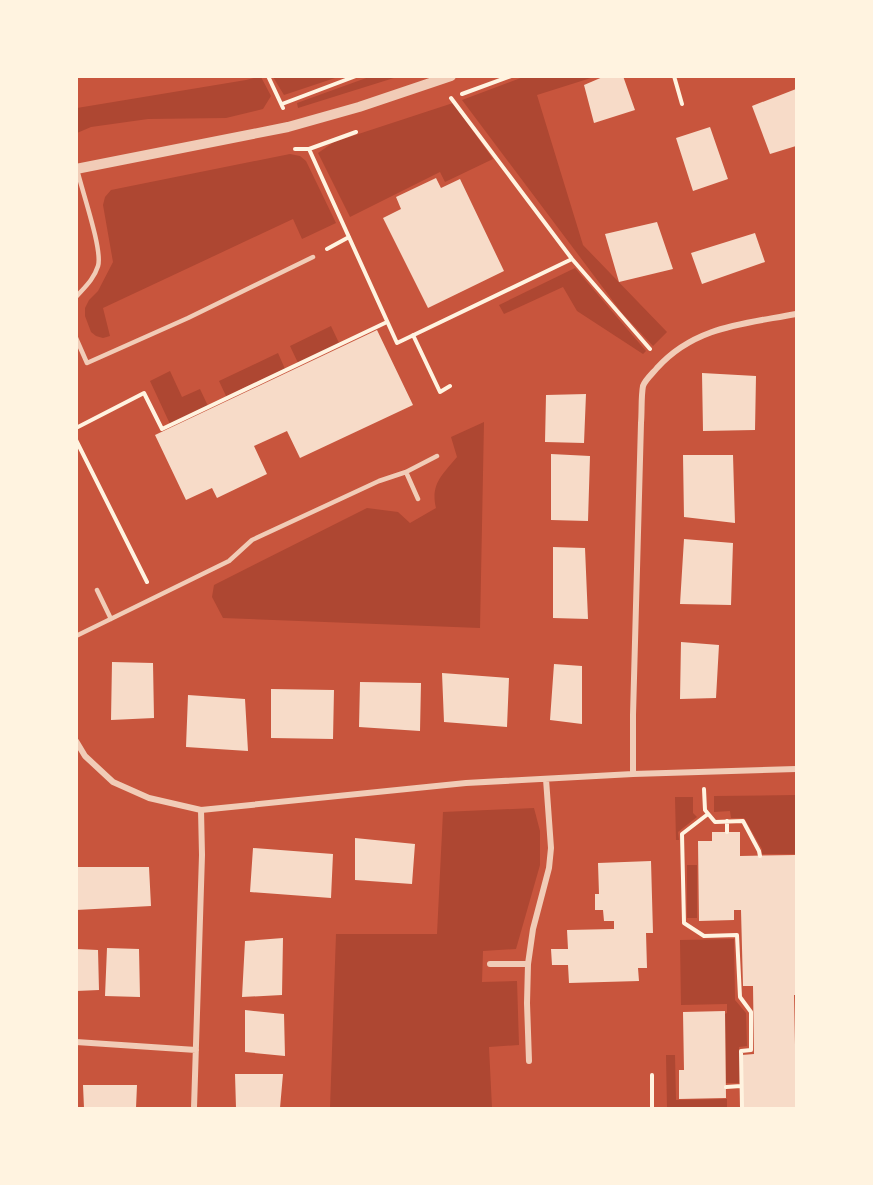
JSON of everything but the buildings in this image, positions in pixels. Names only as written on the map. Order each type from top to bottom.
[{"type":"street","points":[[77,169],[288,127],[359,107],[451,76]]},
{"type":"street","points":[[633,774],[644,384],[677,349],[700,336],[724,328],[796,315]]},
{"type":"street","points":[[76,741],[85,756],[113,782],[149,798],[201,810],[466,783],[633,774],[796,769]]},
{"type":"street","points":[[529,1061],[528,964],[533,929],[549,868],[551,848],[546,779]]},
{"type":"street","points":[[194,1108],[202,855],[201,810]]},
{"type":"street","points":[[490,964],[528,964]]},
{"type":"street","points":[[76,1042],[196,1050]]},
{"type":"lane","points":[[76,297],[94,277],[100,261],[98,244],[77,169]]},
{"type":"lane","points":[[76,338],[87,363],[188,318],[313,256]]},
{"type":"lane","points":[[76,636],[229,561],[252,540],[437,456]]},
{"type":"lane","points":[[406,472],[418,499]]},
{"type":"lane","points":[[97,590],[111,619]]},
{"type":"path","points":[[268,76],[282,104],[293,149],[309,149],[398,343],[572,259]]},
{"type":"path","points":[[282,104],[356,76]]},
{"type":"path","points":[[674,76],[682,104]]},
{"type":"path","points":[[452,98],[572,259],[653,352]]},
{"type":"path","points":[[313,256],[350,237]]},
{"type":"path","points":[[76,428],[144,393],[162,429],[387,322]]},
{"type":"path","points":[[413,335],[440,392],[450,386]]},
{"type":"path","points":[[76,440],[147,584],[139,588]]},
{"type":"path","points":[[704,788],[705,810],[708,814],[715,822],[742,821],[760,856]]},
{"type":"path","points":[[708,814],[682,834],[684,923],[704,936],[737,935],[740,998],[751,1012],[751,1050],[741,1051],[742,1108]]},
{"type":"path","points":[[727,821],[727,832]]},
{"type":"path","points":[[652,1075],[652,1108]]},
{"type":"path","points":[[726,1087],[741,1086]]},
{"type":"shaded area","points":[[526,76],[594,77],[537,95],[583,245],[667,332],[653,346],[622,313],[462,100]]},
{"type":"shaded area","points":[[261,77],[271,96],[263,109],[226,118],[148,119],[91,127],[77,133],[77,108]]},
{"type":"shaded area","points":[[273,77],[338,77],[284,95]]},
{"type":"shaded area","points":[[369,77],[397,77],[298,108],[297,103]]},
{"type":"shaded area","points":[[453,103],[493,159],[445,182],[440,172],[350,217],[318,153],[334,142]]},
{"type":"shaded area","points":[[290,154],[300,156],[306,161],[336,223],[302,239],[293,219],[103,308],[110,336],[103,338],[91,332],[85,316],[85,308],[98,291],[113,262],[103,205],[105,197],[111,190]]},
{"type":"shaded area","points":[[575,268],[646,351],[643,354],[577,311],[563,287],[504,314],[499,305]]},
{"type":"shaded area","points":[[331,326],[339,343],[298,363],[290,346]]},
{"type":"shaded area","points":[[278,353],[285,369],[226,396],[219,381]]},
{"type":"shaded area","points":[[170,371],[182,397],[200,389],[208,406],[170,424],[150,381]]},
{"type":"shaded area","points":[[484,422],[480,628],[223,618],[212,597],[214,585],[367,508],[398,512],[410,523],[436,508],[436,486],[457,457],[451,437]]},
{"type":"shaded area","points":[[796,795],[796,854],[762,854],[762,849],[744,818],[731,818],[730,811],[714,812],[714,796]]},
{"type":"shaded area","points":[[675,797],[693,797],[693,813],[697,817],[678,832],[679,840],[676,840]]},
{"type":"shaded area","points":[[534,808],[540,831],[540,865],[516,949],[483,951],[482,982],[517,981],[519,1045],[489,1047],[492,1108],[330,1108],[336,934],[437,934],[443,812]]},
{"type":"shaded area","points":[[687,865],[697,865],[697,918],[687,918]]},
{"type":"shaded area","points":[[734,939],[735,1000],[746,1013],[747,1046],[739,1047],[739,1083],[726,1083],[725,1014],[727,1004],[681,1005],[680,940]]},
{"type":"shaded area","points":[[666,1055],[675,1055],[676,1100],[727,1099],[727,1108],[667,1108]]}]
